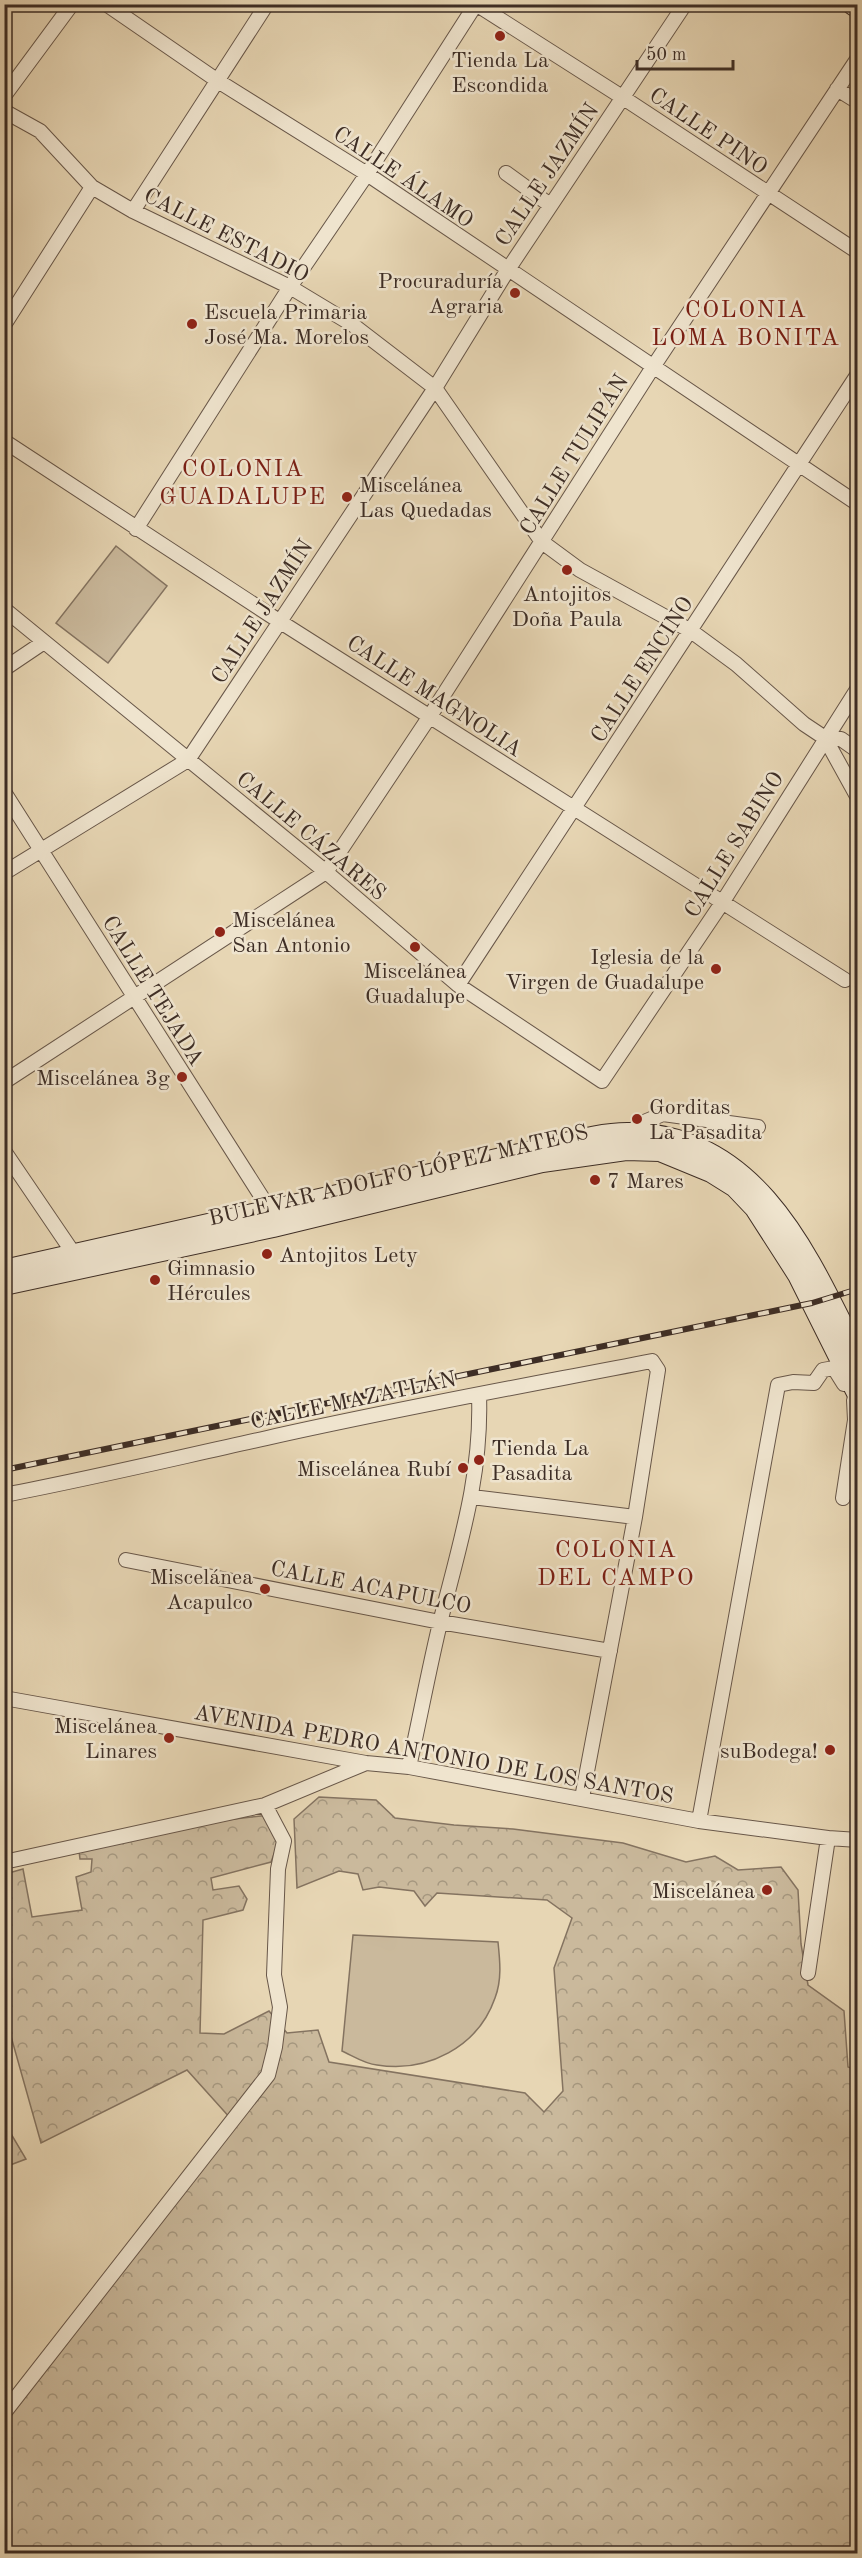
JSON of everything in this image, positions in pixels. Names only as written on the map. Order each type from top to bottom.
[{"type":"main road","points":[[852,4],[858,8]]},
{"type":"main road","name":"BULEVAR ADOLFO LÓPEZ MATEOS","points":[[4,1285],[528,1152],[628,1133],[652,1134],[688,1143],[720,1157],[746,1176],[766,1198],[799,1245],[858,1356]]},
{"type":"main road","name":"BULEVAR ADOLFO LÓPEZ MATEOS","points":[[4,1270],[74,1254],[272,1218],[542,1162],[626,1150],[660,1151],[711,1172],[735,1187],[755,1208],[798,1275],[856,1398]]},
{"type":"street","points":[[4,96],[72,4]]},
{"type":"street","name":"CALLE ÁLAMO","points":[[106,4],[218,81],[367,174],[507,271],[858,504]]},
{"type":"street","points":[[133,211],[267,4]]},
{"type":"street","name":"CALLE JAZMÍN","points":[[188,760],[435,388],[550,205],[685,4]]},
{"type":"street","points":[[136,529],[290,287],[367,174],[476,5]]},
{"type":"street","name":"CALLE PINO","points":[[476,5],[622,97],[858,252]]},
{"type":"street","name":"CALLE TULIPÁN","points":[[326,872],[430,716],[653,367],[858,58]]},
{"type":"street","points":[[837,89],[858,102]]},
{"type":"street","name":"CALLE ESTADIO","points":[[4,111],[40,131],[92,187],[133,211],[290,287],[353,325],[435,388],[542,542],[580,570],[691,631],[736,664],[804,724],[825,738]]},
{"type":"street","points":[[506,173],[550,205]]},
{"type":"street","points":[[4,325],[92,187]]},
{"type":"street","name":"CALLE ENCINO","points":[[458,985],[858,374]]},
{"type":"street","name":"CALLE MAGNOLIA","points":[[4,441],[279,621],[845,980]]},
{"type":"street","name":"CALLE CÁZARES","points":[[4,609],[326,872],[458,985],[602,1081]]},
{"type":"street","points":[[4,669],[44,642]]},
{"type":"street","name":"CALLE SABINO","points":[[602,1081],[722,903],[858,688]]},
{"type":"street","points":[[825,738],[841,739],[858,751]]},
{"type":"street","points":[[825,738],[858,798]]},
{"type":"street","points":[[4,873],[188,760]]},
{"type":"street","name":"CALLE TEJADA","points":[[4,792],[272,1218]]},
{"type":"street","points":[[4,1082],[326,872]]},
{"type":"street","points":[[628,1133],[644,1122],[663,1114],[758,1127]]},
{"type":"street","points":[[4,1152],[74,1254]]},
{"type":"street","points":[[479,1395],[652,1361],[658,1370],[635,1517],[582,1798]]},
{"type":"street","points":[[699,1821],[778,1385],[793,1382],[814,1383],[823,1370],[834,1368],[856,1398],[855,1420],[843,1498]]},
{"type":"street","name":"CALLE MAZATLÁN","points":[[4,1495],[479,1395],[480,1419],[472,1497],[440,1622],[409,1767]]},
{"type":"street","points":[[472,1497],[635,1517]]},
{"type":"street","name":"CALLE ACAPULCO","points":[[126,1560],[440,1622],[610,1651]]},
{"type":"street","name":"AVENIDA PEDRO ANTONIO DE LOS SANTOS","points":[[4,1698],[366,1763],[409,1767],[699,1821],[858,1840]]},
{"type":"street","points":[[4,1862],[265,1805],[366,1763]]},
{"type":"street","points":[[4,2413],[83,2310],[140,2241],[236,2113],[268,2075],[275,2047],[280,2007],[274,1975],[279,1869],[284,1841],[265,1805]]},
{"type":"street","points":[[808,1973],[828,1838]]},
{"type":"green space","points":[[116,546],[167,586],[108,663],[56,623]]},
{"type":"green space","points":[[319,1797],[376,1800],[395,1818],[513,1829],[623,1843],[686,1862],[715,1856],[738,1870],[781,1867],[798,1890],[801,1944],[808,1985],[844,2011],[848,2067],[857,2070],[857,2553],[5,2553],[4,2416],[232,2120],[187,2070],[41,2143],[5,2015],[5,1874],[23,1869],[32,1917],[82,1910],[76,1877],[91,1872],[92,1859],[80,1859],[79,1851],[200,1823],[270,1815],[279,1841],[271,1862],[211,1878],[213,1890],[239,1886],[247,1899],[243,1910],[203,1920],[200,2033],[224,2034],[269,2011],[287,2033],[318,2030],[329,2062],[525,2093],[544,2112],[563,2091],[554,1968],[572,1918],[547,1900],[437,1893],[425,1906],[414,1891],[379,1887],[363,1890],[358,1874],[339,1871],[297,1888],[294,1819]]},
{"type":"green space","points":[[353,1935],[498,1942],[499,1984],[487,2015],[463,2043],[448,2053],[414,2065],[373,2064],[342,2051]]},
{"type":"green space","points":[[4,2122],[26,2159],[5,2167],[4,2167]]},
{"type":"railway","points":[[4,1470],[812,1303],[858,1289]]},
{"type":"place","name":"Tienda La Escondida","points":[[500,36]]},
{"type":"place","name":"Procuraduría Agraria","points":[[515,293]]},
{"type":"place","name":"Escuela Primaria José Ma. Morelos","points":[[192,324]]},
{"type":"place","name":"Miscelánea Las Quedadas","points":[[347,497]]},
{"type":"place","name":"Antojitos Doña Paula","points":[[567,570]]},
{"type":"place","name":"Miscelánea San Antonio","points":[[220,932]]},
{"type":"place","name":"Miscelánea Guadalupe","points":[[415,947]]},
{"type":"place","name":"Iglesia de la Virgen de Guadalupe","points":[[716,969]]},
{"type":"place","name":"Miscelánea 3g","points":[[182,1077]]},
{"type":"place","name":"Gorditas La Pasadita","points":[[637,1119]]},
{"type":"place","name":"7 Mares","points":[[595,1180]]},
{"type":"place","name":"Antojitos Lety","points":[[267,1254]]},
{"type":"place","name":"Gimnasio Hércules","points":[[155,1280]]},
{"type":"place","name":"Tienda La Pasadita","points":[[479,1460]]},
{"type":"place","name":"Miscelánea Rubí","points":[[463,1468]]},
{"type":"place","name":"Miscelánea Acapulco","points":[[265,1589]]},
{"type":"place","name":"Miscelánea Linares","points":[[169,1738]]},
{"type":"place","name":"suBodega!","points":[[830,1750]]},
{"type":"place","name":"Miscelánea","points":[[767,1890]]},
{"type":"district","name":"COLONIA LOMA BONITA","points":[[746,323]]},
{"type":"district","name":"COLONIA GUADALUPE","points":[[243,482]]},
{"type":"district","name":"COLONIA DEL CAMPO","points":[[616,1563]]}]
